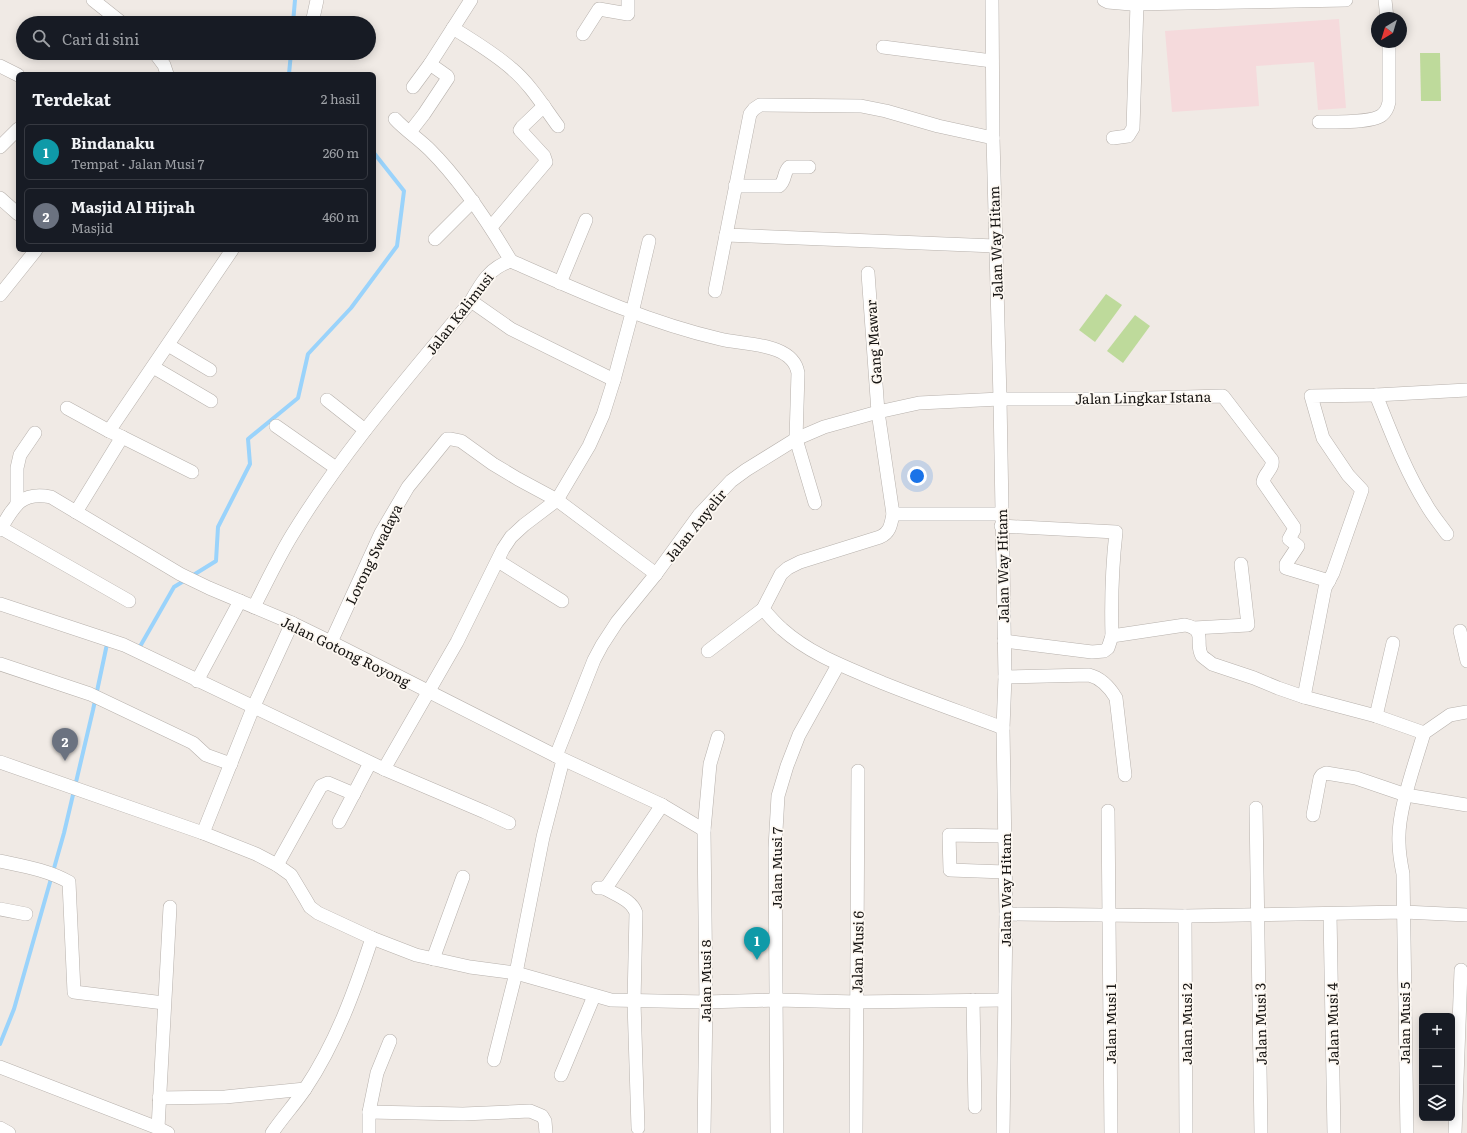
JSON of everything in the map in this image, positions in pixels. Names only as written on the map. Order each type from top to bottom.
[{"type":"street","points":[[93,0],[113,16]]},
{"type":"street","points":[[314,16],[317,0]]},
{"type":"street","points":[[413,87],[430,64],[471,0]]},
{"type":"street","points":[[583,34],[599,8],[628,14],[628,0]]},
{"type":"street","name":"Jalan Way Hitam","points":[[992,0],[995,246],[1000,399],[1005,677],[1002,728],[1006,914],[1003,1133]]},
{"type":"street","points":[[1104,0],[1108,2],[1133,3],[1344,0]]},
{"type":"street","points":[[1385,0],[1386,12]]},
{"type":"street","points":[[1113,138],[1128,136],[1133,128],[1133,3]]},
{"type":"street","points":[[453,28],[513,69],[526,83],[558,126]]},
{"type":"street","points":[[883,46],[992,61]]},
{"type":"street","points":[[1319,122],[1372,119],[1383,114],[1388,107],[1389,102],[1389,48]]},
{"type":"street","points":[[160,60],[166,72]]},
{"type":"street","points":[[410,132],[448,78],[430,64]]},
{"type":"street","points":[[0,66],[16,74]]},
{"type":"street","points":[[491,227],[546,162],[544,156],[520,130],[544,106]]},
{"type":"street","points":[[715,291],[750,114],[754,109],[760,106],[860,106],[886,110],[938,126],[993,138]]},
{"type":"street","points":[[395,119],[430,151],[473,201],[491,227],[511,262],[632,313],[677,328],[721,339],[769,347],[786,355],[796,366],[798,373],[796,439],[815,503]]},
{"type":"street","points":[[0,147],[16,131]]},
{"type":"street","points":[[735,186],[779,186],[783,182],[789,167],[809,168]]},
{"type":"street","points":[[0,198],[16,212]]},
{"type":"street","points":[[435,239],[473,201]]},
{"type":"street","points":[[560,283],[586,220]]},
{"type":"street","points":[[726,236],[995,246]]},
{"type":"street","points":[[384,769],[457,642],[511,538],[524,525],[557,500],[589,446],[603,415],[614,380],[649,241]]},
{"type":"street","points":[[0,295],[34,252]]},
{"type":"street","points":[[109,431],[231,252]]},
{"type":"street","name":"Jalan Kalimusi","points":[[254,607],[291,536],[336,468],[364,430],[471,300],[480,285],[496,267],[511,262]]},
{"type":"street","name":"Gang Mawar","points":[[868,273],[878,412],[893,514]]},
{"type":"street","points":[[471,300],[511,329],[614,380]]},
{"type":"street","points":[[168,345],[210,370]]},
{"type":"street","points":[[153,367],[211,401]]},
{"type":"street","points":[[1304,697],[1325,588],[1331,577],[1362,490],[1348,475],[1323,438],[1311,396],[1376,395],[1467,390]]},
{"type":"street","points":[[1376,395],[1417,488],[1426,505],[1447,534]]},
{"type":"street","name":"Jalan Lingkar Istana","points":[[1000,399],[1111,399],[1223,396],[1272,460],[1272,465],[1263,482],[1294,527],[1294,530],[1289,538],[1298,546],[1286,564],[1286,568],[1331,577]]},
{"type":"street","name":"Jalan Anyelir","points":[[494,1060],[507,1015],[516,974],[559,758],[584,684],[602,644],[617,622],[656,574],[699,515],[731,481],[796,439],[824,427],[878,412],[919,403],[1000,399]]},
{"type":"street","points":[[327,400],[364,430]]},
{"type":"street","points":[[67,408],[109,431],[192,472]]},
{"type":"street","points":[[276,426],[336,468]]},
{"type":"street","points":[[17,504],[17,468],[20,455],[34,433]]},
{"type":"street","points":[[76,512],[122,437]]},
{"type":"street","name":"Lorong Swadaya","points":[[331,642],[390,516],[408,487],[447,439],[462,441],[493,464],[557,500]]},
{"type":"street","name":"Jalan Gotong Royong","points":[[0,529],[17,504],[27,497],[33,495],[51,497],[180,574],[292,623],[331,642],[559,758],[662,805],[704,830]]},
{"type":"street","points":[[557,500],[656,574]]},
{"type":"street","points":[[708,651],[763,609],[781,574],[788,568],[800,562],[884,536],[890,527],[893,514],[1001,520],[1116,532],[1112,573],[1112,636],[1108,648],[1101,651],[1092,652],[1004,641]]},
{"type":"street","points":[[0,529],[130,601]]},
{"type":"street","points":[[498,561],[562,601]]},
{"type":"street","points":[[1112,636],[1185,625],[1194,628],[1248,625],[1241,564]]},
{"type":"street","points":[[197,681],[240,601]]},
{"type":"street","points":[[0,604],[124,645],[370,763],[509,823]]},
{"type":"street","points":[[763,609],[782,629],[817,654],[838,665],[1002,728]]},
{"type":"street","points":[[203,833],[253,708],[292,623]]},
{"type":"street","points":[[1194,628],[1199,633],[1201,653],[1206,660],[1212,664],[1304,697],[1376,716],[1424,733],[1450,715],[1467,712]]},
{"type":"street","points":[[1460,631],[1467,661]]},
{"type":"street","points":[[1376,716],[1393,643]]},
{"type":"street","points":[[0,664],[94,696],[194,744],[206,755],[231,764]]},
{"type":"street","name":"Jalan Musi 7","points":[[777,1133],[775,848],[778,796],[787,766],[799,735],[838,665]]},
{"type":"street","points":[[1005,677],[1089,675],[1098,678],[1116,698],[1125,775]]},
{"type":"street","name":"Jalan Musi 5","points":[[1407,1133],[1403,874],[1399,830],[1406,795],[1424,733]]},
{"type":"street","name":"Jalan Musi 8","points":[[704,1133],[706,1002],[704,830],[710,764],[718,737]]},
{"type":"street","points":[[0,762],[61,782],[203,833],[256,854],[277,865],[294,879],[310,907],[318,913],[372,938],[433,960],[516,974],[594,996],[611,1000],[634,1002],[777,1000],[856,1002],[1004,1000]]},
{"type":"street","points":[[339,822],[370,763]]},
{"type":"street","name":"Jalan Musi 6","points":[[856,1133],[858,771]]},
{"type":"street","points":[[1313,815],[1320,778],[1324,773],[1356,778],[1406,795],[1467,805]]},
{"type":"street","points":[[277,865],[321,786],[328,783],[354,794]]},
{"type":"street","points":[[638,1128],[634,1002],[636,913],[628,901],[600,888],[608,885],[662,805]]},
{"type":"street","name":"Jalan Musi 3","points":[[1256,808],[1261,1133]]},
{"type":"street","name":"Jalan Musi 1","points":[[1108,811],[1110,1133]]},
{"type":"street","points":[[1004,836],[949,835],[950,870],[1005,872]]},
{"type":"street","points":[[0,861],[59,876],[69,882],[74,992],[164,1003]]},
{"type":"street","points":[[433,960],[463,877]]},
{"type":"street","points":[[1,1067],[163,1130],[159,1098],[170,907]]},
{"type":"street","points":[[0,909],[26,914]]},
{"type":"street","points":[[1006,914],[1185,916],[1404,912],[1467,915]]},
{"type":"street","name":"Jalan Musi 4","points":[[1330,914],[1334,1133]]},
{"type":"street","name":"Jalan Musi 2","points":[[1185,916],[1186,1133]]},
{"type":"street","points":[[272,1133],[305,1089],[317,1069],[346,1010],[372,938]]},
{"type":"street","points":[[1454,1133],[1461,970]]},
{"type":"street","points":[[560,1075],[594,996]]},
{"type":"street","points":[[973,1000],[975,1107]]},
{"type":"street","points":[[369,1133],[369,1112],[377,1074],[390,1041]]},
{"type":"street","points":[[159,1098],[225,1097],[305,1089]]},
{"type":"street","points":[[369,1112],[463,1114],[530,1111],[542,1116],[545,1121],[546,1133]]},
{"type":"street","points":[[0,1128],[9,1133]]},
{"type":"shaded area","points":[[1339,19],[1346,108],[1318,110],[1314,62],[1256,66],[1259,106],[1172,112],[1165,31]]},
{"type":"green space","points":[[1420,53],[1440,53],[1441,101],[1421,101]]},
{"type":"green space","points":[[1106,294],[1122,305],[1095,342],[1079,330]]},
{"type":"green space","points":[[1135,315],[1150,326],[1123,363],[1107,351]]},
{"type":"waterway","points":[[294,16],[295,0]]},
{"type":"waterway","points":[[289,72],[290,60]]},
{"type":"waterway","points":[[138,650],[174,587],[216,561],[218,527],[250,464],[248,439],[298,398],[308,354],[351,308],[397,246],[404,191],[376,156]]},
{"type":"waterway","points":[[0,1044],[14,1009],[64,833],[107,644],[109,645]]},
{"type":"place","name":"Masjid Al Hijrah","points":[[65,761]]},
{"type":"place","name":"Bindanaku","points":[[757,960]]}]
